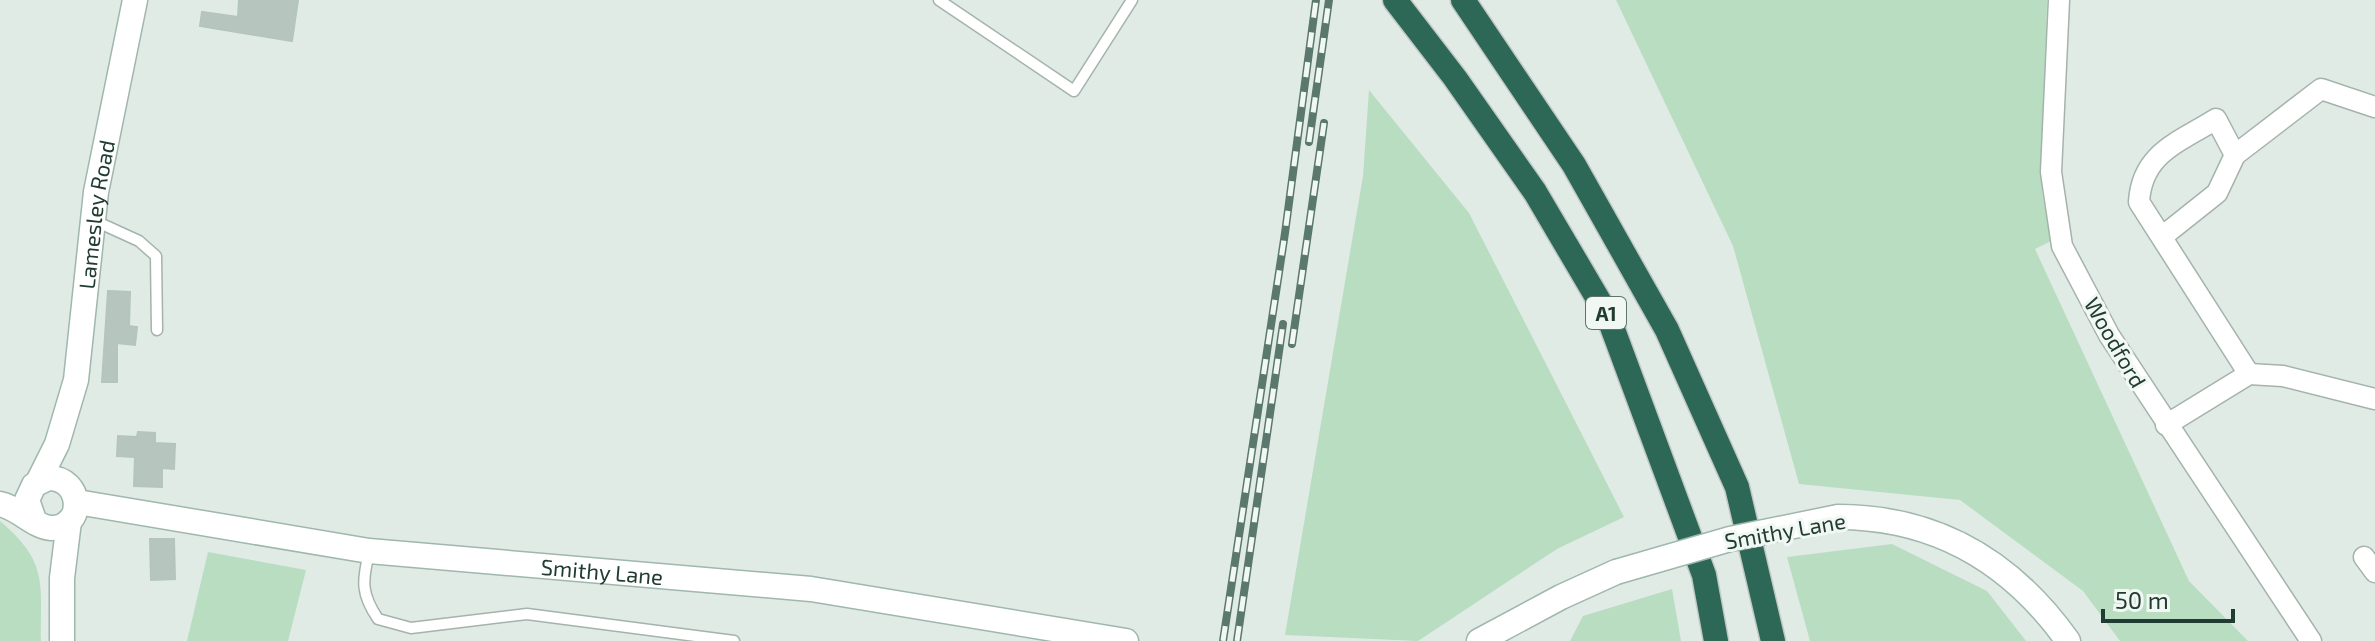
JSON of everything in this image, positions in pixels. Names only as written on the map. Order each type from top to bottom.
[{"type":"highway","name":"A1","points":[[1395,0],[1455,78],[1535,192],[1608,316],[1704,575],[1716,641]]},
{"type":"highway","name":"A1","points":[[1465,3],[1574,165],[1667,330],[1737,487],[1773,641]]},
{"type":"street","name":"Lamesley Road","points":[[64,480],[60,456],[62,429],[82,348],[92,219],[135,0]]},
{"type":"street","name":"Woodford","points":[[2059,0],[2051,172],[2062,246],[2109,335],[2311,641]]},
{"type":"street","points":[[2163,236],[2217,193],[2235,155],[2321,89],[2375,107]]},
{"type":"street","points":[[2235,155],[2216,119],[2153,158],[2140,179],[2139,202],[2249,374]]},
{"type":"street","points":[[2166,425],[2249,374],[2283,376],[2375,399]]},
{"type":"street","name":"Lamesley Road","points":[[34,486],[62,429]]},
{"type":"street","points":[[0,502],[48,478],[64,480],[75,492],[62,578],[62,641]]},
{"type":"street","points":[[34,486],[27,506],[62,578]]},
{"type":"street","points":[[0,502],[37,522],[59,527],[73,512]]},
{"type":"street","name":"Smithy Lane","points":[[73,512],[369,551],[754,582],[925,606],[1126,641]]},
{"type":"street","name":"Smithy Lane","points":[[1479,641],[1561,597],[1616,572],[1730,539],[1838,517],[1907,524],[1972,549],[2023,587],[2068,641]]},
{"type":"lane","points":[[939,0],[1074,91],[1132,0]]},
{"type":"lane","points":[[92,219],[139,241],[156,256],[157,330]]},
{"type":"lane","points":[[369,551],[362,585],[364,599],[378,619],[411,628],[527,614],[734,641]]},
{"type":"green space","points":[[1616,0],[2047,0],[2042,192],[2051,241],[2035,249],[2189,581],[2248,641],[2120,641],[2083,591],[1960,500],[1799,484],[1733,246]]},
{"type":"green space","points":[[1369,90],[1469,213],[1624,517],[1557,549],[1418,641],[1285,635],[1363,176]]},
{"type":"green space","points":[[0,521],[16,536],[34,561],[41,588],[41,641],[0,641]]},
{"type":"green space","points":[[1892,544],[1987,591],[2026,641],[1810,641],[1787,557]]},
{"type":"green space","points":[[208,552],[306,570],[288,641],[187,641]]},
{"type":"green space","points":[[1672,589],[1681,641],[1570,641],[1583,616]]},
{"type":"building","points":[[239,0],[298,0],[292,41],[200,26],[202,12],[238,17]]},
{"type":"building","points":[[108,291],[130,292],[129,326],[137,327],[135,345],[117,343],[117,382],[102,382]]},
{"type":"building","points":[[138,432],[155,433],[155,443],[175,444],[174,469],[162,468],[162,487],[134,486],[135,457],[117,456],[118,436],[137,437]]},
{"type":"building","points":[[150,539],[174,539],[175,579],[151,580]]},
{"type":"railway","points":[[1223,641],[1285,233],[1316,0]]},
{"type":"railway","points":[[1309,142],[1329,0]]},
{"type":"railway","points":[[1292,344],[1324,123]]},
{"type":"railway","points":[[1237,641],[1283,324]]}]
